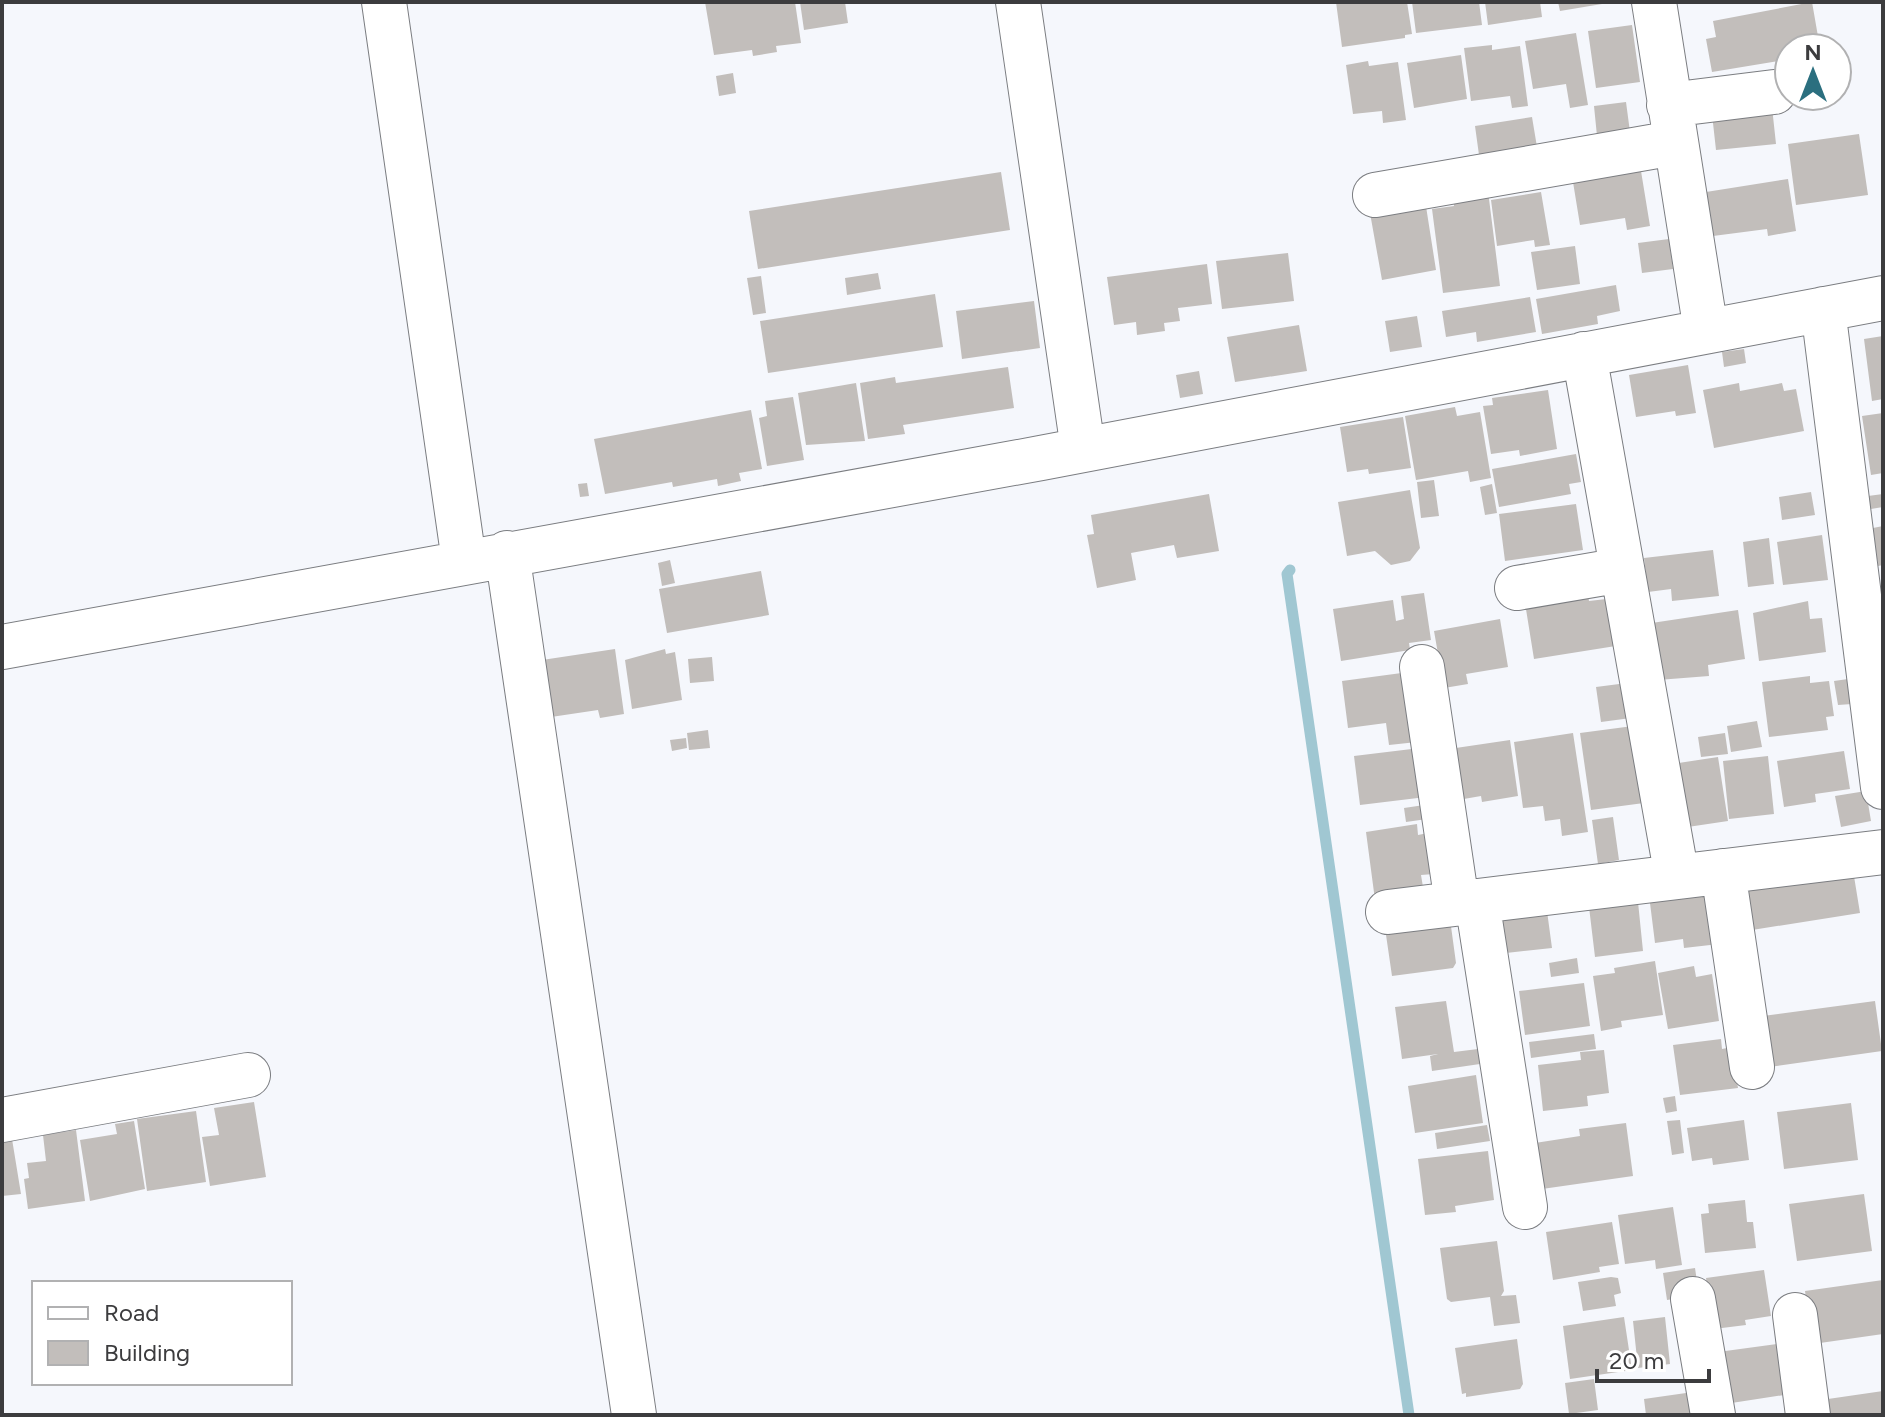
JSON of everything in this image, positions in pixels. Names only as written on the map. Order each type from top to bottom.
[{"type":"street","points":[[384,2],[464,561]]},
{"type":"street","points":[[1018,2],[1083,449]]},
{"type":"street","points":[[1666,4],[1671,124],[1706,331]]},
{"type":"street","points":[[1375,195],[1671,124],[1773,92]]},
{"type":"street","points":[[2,647],[1083,449],[1883,298]]},
{"type":"street","points":[[1823,309],[1883,787]]},
{"type":"street","points":[[1584,354],[1677,877]]},
{"type":"street","points":[[507,553],[634,1415]]},
{"type":"street","points":[[1517,588],[1622,570]]},
{"type":"street","points":[[1422,667],[1525,1207]]},
{"type":"street","points":[[1388,912],[1883,852]]},
{"type":"street","points":[[1723,871],[1752,1067]]},
{"type":"street","points":[[2,1120],[248,1075]]},
{"type":"street","points":[[1693,1299],[1713,1415]]},
{"type":"street","points":[[1795,1315],[1808,1415]]},
{"type":"building","points":[[705,2],[795,2],[801,43],[776,46],[777,52],[753,56],[752,50],[714,55]]},
{"type":"building","points":[[800,2],[845,2],[848,23],[804,30]]},
{"type":"building","points":[[1336,2],[1407,2],[1412,34],[1405,35],[1405,38],[1342,47]]},
{"type":"building","points":[[1412,2],[1479,2],[1482,25],[1416,33]]},
{"type":"building","points":[[1485,2],[1540,2],[1542,17],[1488,25]]},
{"type":"building","points":[[1558,2],[1602,2],[1602,4],[1560,11]]},
{"type":"building","points":[[1812,2],[1817,32],[1773,32],[1773,62],[1712,72],[1706,39],[1716,37],[1713,21]]},
{"type":"building","points":[[1632,25],[1640,82],[1596,88],[1588,31]]},
{"type":"building","points":[[1576,33],[1588,105],[1570,108],[1566,84],[1533,89],[1525,41]]},
{"type":"building","points":[[1492,45],[1492,50],[1520,46],[1528,106],[1512,108],[1510,96],[1471,101],[1464,48]]},
{"type":"building","points":[[1461,55],[1467,99],[1414,108],[1407,63]]},
{"type":"building","points":[[1368,61],[1369,66],[1398,62],[1406,120],[1383,123],[1382,111],[1353,114],[1346,65]]},
{"type":"building","points":[[733,73],[736,93],[719,96],[716,76]]},
{"type":"building","points":[[1626,102],[1630,132],[1597,136],[1594,106]]},
{"type":"building","points":[[1772,107],[1776,144],[1716,150],[1712,114]]},
{"type":"building","points":[[1532,117],[1537,147],[1479,155],[1475,126]]},
{"type":"building","points":[[1859,134],[1868,195],[1796,205],[1788,144]]},
{"type":"building","points":[[1641,171],[1650,226],[1627,230],[1625,218],[1580,225],[1573,182]]},
{"type":"building","points":[[1001,172],[1010,230],[758,269],[749,211]]},
{"type":"building","points":[[1788,179],[1796,231],[1768,236],[1767,229],[1713,236],[1706,192]]},
{"type":"building","points":[[1488,191],[1500,286],[1443,293],[1432,209],[1454,206],[1453,195]]},
{"type":"building","points":[[1541,192],[1550,245],[1535,247],[1534,240],[1497,246],[1491,200]]},
{"type":"building","points":[[1425,200],[1436,270],[1382,280],[1370,213]]},
{"type":"building","points":[[1669,239],[1673,269],[1642,273],[1638,243]]},
{"type":"building","points":[[1575,246],[1580,284],[1537,290],[1531,252]]},
{"type":"building","points":[[1288,253],[1294,301],[1222,309],[1216,261]]},
{"type":"building","points":[[1207,264],[1212,304],[1178,308],[1180,321],[1164,323],[1165,331],[1137,335],[1136,322],[1114,325],[1107,277]]},
{"type":"building","points":[[878,273],[881,289],[847,295],[845,278]]},
{"type":"building","points":[[761,276],[766,313],[753,315],[747,278]]},
{"type":"building","points":[[1616,285],[1620,311],[1597,316],[1598,324],[1542,334],[1536,299]]},
{"type":"building","points":[[935,294],[943,347],[768,373],[760,321]]},
{"type":"building","points":[[1530,297],[1536,332],[1477,342],[1476,332],[1446,337],[1442,311]]},
{"type":"building","points":[[1034,301],[1040,348],[962,359],[956,311]]},
{"type":"building","points":[[1417,316],[1422,347],[1390,352],[1385,321]]},
{"type":"building","points":[[1299,325],[1307,371],[1235,382],[1227,337]]},
{"type":"building","points":[[1883,336],[1883,399],[1872,401],[1864,339]]},
{"type":"building","points":[[1744,349],[1746,363],[1724,367],[1722,352]]},
{"type":"building","points":[[1688,365],[1696,413],[1676,416],[1675,411],[1636,417],[1629,375]]},
{"type":"building","points":[[1008,367],[1014,408],[903,425],[905,434],[868,439],[860,383],[895,377],[896,383]]},
{"type":"building","points":[[1199,371],[1203,394],[1180,398],[1176,375]]},
{"type":"building","points":[[856,383],[865,441],[806,445],[798,393]]},
{"type":"building","points":[[1739,383],[1740,391],[1782,383],[1784,391],[1796,389],[1804,431],[1714,448],[1703,390]]},
{"type":"building","points":[[1548,390],[1557,449],[1520,456],[1519,450],[1491,454],[1483,406],[1493,405],[1492,398]]},
{"type":"building","points":[[793,397],[804,460],[767,466],[759,418],[767,416],[765,401]]},
{"type":"building","points":[[1455,407],[1457,416],[1480,412],[1491,478],[1470,482],[1468,471],[1416,480],[1405,416]]},
{"type":"building","points":[[751,410],[762,469],[739,473],[741,481],[718,486],[717,479],[673,487],[672,482],[605,494],[594,439]]},
{"type":"building","points":[[1883,413],[1883,473],[1871,475],[1862,416]]},
{"type":"building","points":[[1403,417],[1411,468],[1369,474],[1368,469],[1347,472],[1340,427]]},
{"type":"building","points":[[1576,454],[1581,482],[1569,484],[1571,494],[1499,507],[1492,469]]},
{"type":"building","points":[[1434,480],[1439,516],[1421,518],[1417,482]]},
{"type":"building","points":[[587,483],[589,496],[580,497],[578,484]]},
{"type":"building","points":[[1492,484],[1497,513],[1485,515],[1480,487]]},
{"type":"building","points":[[1410,490],[1420,548],[1410,561],[1391,565],[1375,551],[1347,556],[1338,502]]},
{"type":"building","points":[[1811,492],[1815,515],[1782,520],[1779,497]]},
{"type":"building","points":[[1209,494],[1219,551],[1177,558],[1174,545],[1131,553],[1136,580],[1097,588],[1087,535],[1094,534],[1091,515]]},
{"type":"building","points":[[1883,494],[1883,507],[1871,509],[1868,496]]},
{"type":"building","points":[[1576,504],[1583,550],[1505,561],[1499,514]]},
{"type":"building","points":[[1883,526],[1883,565],[1878,566],[1873,528]]},
{"type":"building","points":[[1822,535],[1828,580],[1783,585],[1777,542]]},
{"type":"building","points":[[1769,538],[1774,584],[1748,587],[1743,542]]},
{"type":"building","points":[[1713,550],[1719,596],[1672,601],[1671,589],[1648,592],[1644,558]]},
{"type":"building","points":[[670,560],[675,583],[662,586],[658,563]]},
{"type":"building","points":[[761,571],[769,615],[667,633],[659,589]]},
{"type":"building","points":[[1424,593],[1431,640],[1409,643],[1410,650],[1341,661],[1333,609],[1393,600],[1396,621],[1404,619],[1401,596]]},
{"type":"building","points":[[1588,595],[1589,601],[1615,598],[1622,645],[1534,659],[1525,603]]},
{"type":"building","points":[[1808,601],[1810,619],[1822,618],[1826,652],[1759,661],[1753,613]]},
{"type":"building","points":[[1738,610],[1745,659],[1708,665],[1709,676],[1658,680],[1645,624]]},
{"type":"building","points":[[1500,619],[1508,667],[1466,674],[1468,684],[1444,688],[1434,631]]},
{"type":"building","points":[[615,649],[624,714],[600,718],[598,710],[551,717],[542,660]]},
{"type":"building","points":[[665,649],[666,654],[675,652],[682,700],[632,709],[625,660]]},
{"type":"building","points":[[712,657],[714,681],[690,683],[688,659]]},
{"type":"building","points":[[1409,672],[1417,742],[1389,745],[1386,723],[1348,728],[1342,681]]},
{"type":"building","points":[[1810,676],[1810,683],[1829,681],[1834,716],[1826,717],[1828,730],[1769,737],[1762,682]]},
{"type":"building","points":[[1848,679],[1852,704],[1838,705],[1834,681]]},
{"type":"building","points":[[1627,683],[1631,718],[1601,722],[1596,687]]},
{"type":"building","points":[[1757,721],[1762,747],[1731,752],[1727,726]]},
{"type":"building","points":[[1633,726],[1644,803],[1591,810],[1580,733]]},
{"type":"building","points":[[708,730],[710,748],[689,750],[687,733]]},
{"type":"building","points":[[1573,733],[1588,832],[1562,836],[1560,819],[1545,821],[1543,806],[1523,808],[1514,742]]},
{"type":"building","points":[[1725,733],[1728,754],[1701,757],[1698,737]]},
{"type":"building","points":[[686,738],[687,748],[672,751],[670,740]]},
{"type":"building","points":[[1510,740],[1518,796],[1482,802],[1481,796],[1458,800],[1449,749]]},
{"type":"building","points":[[1420,748],[1426,797],[1360,805],[1354,756]]},
{"type":"building","points":[[1844,751],[1850,789],[1815,794],[1816,802],[1784,807],[1777,761]]},
{"type":"building","points":[[1768,756],[1774,814],[1729,819],[1723,761]]},
{"type":"building","points":[[1718,757],[1728,821],[1681,828],[1672,764]]},
{"type":"building","points":[[1866,791],[1871,821],[1841,827],[1835,796]]},
{"type":"building","points":[[1431,804],[1434,818],[1406,822],[1404,808]]},
{"type":"building","points":[[1613,817],[1619,860],[1598,864],[1592,820]]},
{"type":"building","points":[[1417,824],[1418,835],[1433,832],[1434,874],[1421,875],[1424,893],[1375,900],[1366,832]]},
{"type":"building","points":[[1852,864],[1860,913],[1752,930],[1745,881]]},
{"type":"building","points":[[1706,895],[1719,944],[1684,948],[1683,939],[1655,943],[1650,903]]},
{"type":"building","points":[[1638,902],[1643,951],[1595,957],[1589,907]]},
{"type":"building","points":[[1547,911],[1552,948],[1506,953],[1501,917]]},
{"type":"building","points":[[1450,919],[1456,963],[1453,968],[1392,976],[1385,928]]},
{"type":"building","points":[[1577,958],[1579,973],[1551,977],[1549,963]]},
{"type":"building","points":[[1655,961],[1663,1015],[1621,1021],[1622,1027],[1601,1031],[1593,976],[1615,973],[1614,968]]},
{"type":"building","points":[[1694,966],[1696,977],[1712,974],[1719,1021],[1668,1029],[1658,973]]},
{"type":"building","points":[[1584,983],[1590,1026],[1525,1035],[1519,991]]},
{"type":"building","points":[[1446,1001],[1454,1052],[1478,1049],[1480,1064],[1432,1071],[1430,1056],[1438,1054],[1402,1059],[1395,1007]]},
{"type":"building","points":[[1875,1001],[1882,1051],[1770,1067],[1763,1016]]},
{"type":"building","points":[[1594,1034],[1596,1049],[1531,1058],[1529,1042]]},
{"type":"building","points":[[1721,1039],[1722,1049],[1732,1047],[1738,1088],[1680,1095],[1673,1045]]},
{"type":"building","points":[[1604,1050],[1609,1093],[1587,1096],[1588,1106],[1543,1111],[1538,1065],[1581,1060],[1580,1052]]},
{"type":"building","points":[[1476,1075],[1483,1123],[1415,1133],[1408,1086]]},
{"type":"building","points":[[1675,1096],[1677,1111],[1666,1113],[1663,1098]]},
{"type":"building","points":[[254,1102],[266,1177],[210,1186],[202,1137],[219,1135],[214,1108]]},
{"type":"building","points":[[1851,1103],[1858,1160],[1784,1169],[1777,1112]]},
{"type":"building","points":[[196,1111],[206,1182],[147,1191],[137,1119]]},
{"type":"building","points":[[1680,1120],[1684,1153],[1672,1155],[1667,1121]]},
{"type":"building","points":[[1744,1120],[1749,1160],[1713,1165],[1712,1158],[1692,1161],[1687,1128]]},
{"type":"building","points":[[134,1121],[145,1189],[90,1201],[80,1140],[117,1134],[115,1124]]},
{"type":"building","points":[[1626,1123],[1633,1176],[1542,1189],[1535,1143],[1580,1136],[1579,1129]]},
{"type":"building","points":[[1487,1125],[1490,1141],[1437,1149],[1435,1133]]},
{"type":"building","points":[[76,1130],[85,1201],[28,1209],[24,1179],[29,1178],[27,1163],[46,1161],[43,1135]]},
{"type":"building","points":[[12,1139],[21,1194],[2,1196],[2,1140]]},
{"type":"building","points":[[1488,1151],[1494,1200],[1455,1206],[1456,1212],[1425,1215],[1418,1159]]},
{"type":"building","points":[[1864,1194],[1872,1251],[1797,1261],[1789,1204]]},
{"type":"building","points":[[1745,1200],[1747,1222],[1753,1222],[1756,1248],[1705,1253],[1701,1214],[1709,1213],[1708,1204]]},
{"type":"building","points":[[1673,1207],[1682,1265],[1656,1269],[1655,1260],[1625,1264],[1618,1215]]},
{"type":"building","points":[[1612,1222],[1619,1264],[1599,1267],[1600,1272],[1553,1280],[1546,1232]]},
{"type":"building","points":[[1497,1241],[1504,1291],[1501,1296],[1516,1295],[1520,1323],[1494,1326],[1490,1297],[1451,1302],[1447,1299],[1440,1248]]},
{"type":"building","points":[[1695,1268],[1699,1295],[1667,1300],[1663,1273]]},
{"type":"building","points":[[1764,1270],[1771,1316],[1745,1320],[1746,1325],[1714,1329],[1706,1278]]},
{"type":"building","points":[[1618,1278],[1621,1293],[1614,1295],[1616,1306],[1583,1311],[1578,1282]]},
{"type":"building","points":[[1883,1280],[1883,1334],[1813,1344],[1805,1291]]},
{"type":"building","points":[[1624,1317],[1632,1370],[1570,1379],[1563,1326]]},
{"type":"building","points":[[1665,1317],[1670,1364],[1638,1368],[1633,1321]]},
{"type":"building","points":[[1517,1339],[1523,1384],[1520,1389],[1466,1397],[1466,1393],[1462,1394],[1455,1348]]},
{"type":"building","points":[[1777,1344],[1784,1395],[1725,1404],[1718,1352]]},
{"type":"building","points":[[1594,1379],[1598,1410],[1569,1414],[1565,1383]]},
{"type":"building","points":[[1883,1391],[1883,1415],[1823,1415],[1821,1400]]},
{"type":"building","points":[[1693,1392],[1696,1415],[1646,1415],[1644,1399]]},
{"type":"waterway","points":[[1290,570],[1287,574],[1409,1415]]}]
